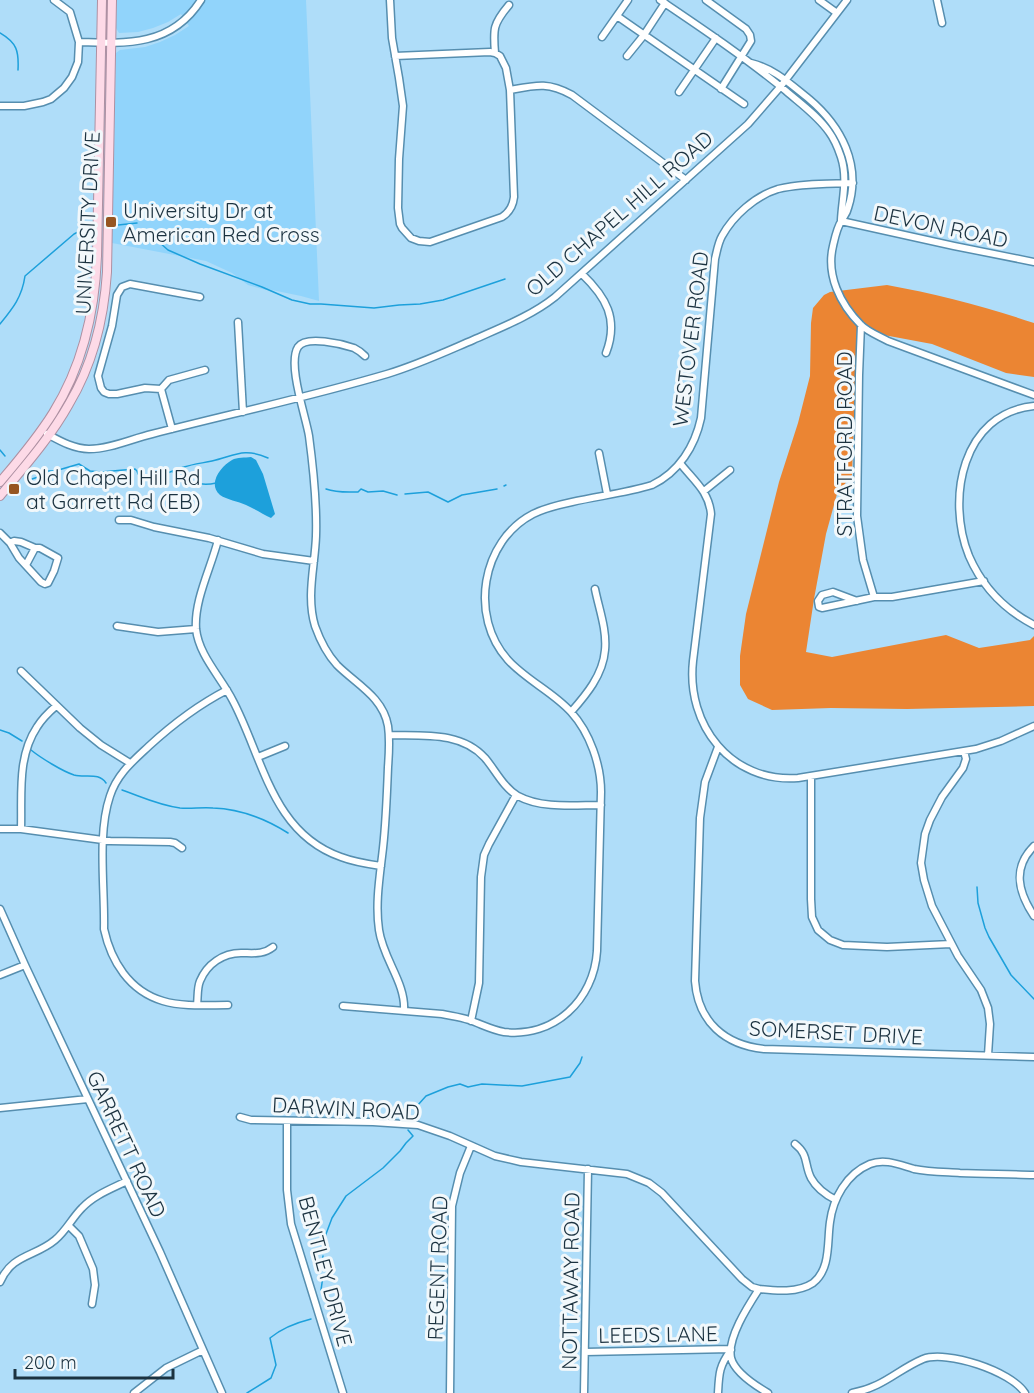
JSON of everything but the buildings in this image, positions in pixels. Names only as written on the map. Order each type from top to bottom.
[{"type":"main road","name":"UNIVERSITY DRIVE","points":[[41,430],[53,413],[74,373],[92,314],[95,294],[102,0]]},
{"type":"main road","name":"UNIVERSITY DRIVE","points":[[49,435],[71,402],[79,385],[93,348],[103,311],[107,272],[112,0]]},
{"type":"main road","points":[[0,482],[41,430]]},
{"type":"main road","points":[[0,496],[49,435]]},
{"type":"street","points":[[0,106],[24,106],[51,99],[64,88],[72,77],[78,62],[79,42],[70,12],[54,0]]},
{"type":"street","points":[[79,42],[140,41],[162,34],[185,20],[201,0]]},
{"type":"street","points":[[390,0],[391,30],[395,56],[403,106],[399,159],[400,224],[411,238],[430,242],[502,217],[511,209],[514,197],[510,90],[506,68],[500,56],[490,52],[395,56]]},
{"type":"street","points":[[602,37],[628,0]]},
{"type":"street","points":[[706,0],[746,29],[750,35],[751,41],[722,89]]},
{"type":"street","points":[[819,0],[837,13]]},
{"type":"street","name":"OLD CHAPEL HILL ROAD","points":[[41,430],[77,448],[104,447],[396,372],[523,318],[543,306],[582,274],[748,124],[781,86],[847,0]]},
{"type":"street","points":[[938,0],[942,23]]},
{"type":"street","points":[[627,56],[644,35],[662,2],[752,63],[781,86],[810,111],[830,133],[841,157],[845,183],[841,221],[835,237],[832,256],[833,274],[838,293],[844,304],[861,325],[888,341],[1034,395]]},
{"type":"street","points":[[495,53],[494,29],[510,5]]},
{"type":"street","points":[[617,16],[744,104]]},
{"type":"street","points":[[679,92],[716,38]]},
{"type":"street","points":[[752,63],[769,69],[815,105],[828,117],[845,142],[852,167],[853,183],[848,212],[841,221]]},
{"type":"street","points":[[510,90],[540,85],[562,90],[686,180]]},
{"type":"street","name":"WESTOVER ROAD","points":[[680,463],[697,432],[701,418],[715,258],[721,237],[745,209],[772,192],[794,186],[853,183]]},
{"type":"street","name":"DEVON ROAD","points":[[841,221],[964,249],[1034,262]]},
{"type":"street","points":[[582,274],[598,290],[608,309],[611,330],[606,354]]},
{"type":"street","points":[[161,389],[145,388],[109,394],[101,388],[98,376],[112,326],[117,295],[122,287],[130,284],[200,297]]},
{"type":"street","points":[[238,322],[243,412]]},
{"type":"street","name":"STRATFORD ROAD","points":[[861,325],[857,516],[863,560],[874,597]]},
{"type":"street","points":[[365,356],[356,348],[313,341],[303,342],[296,353],[296,377],[307,425],[316,519],[312,614],[326,650],[338,665],[380,705],[386,718],[389,735],[377,912],[379,934],[402,990],[404,1011]]},
{"type":"street","points":[[161,389],[169,380],[205,370]]},
{"type":"street","points":[[161,389],[172,429]]},
{"type":"street","points":[[1034,406],[1018,408],[1003,416],[994,422],[973,446],[963,470],[959,508],[962,531],[970,556],[984,581],[1010,610],[1032,624],[1034,615]]},
{"type":"street","points":[[598,453],[607,494]]},
{"type":"street","points":[[343,1006],[442,1014],[505,1032],[526,1031],[540,1028],[567,1013],[581,999],[592,978],[597,959],[601,805],[601,782],[596,761],[586,736],[571,712],[508,660],[498,646],[486,614],[484,590],[495,552],[503,540],[532,514],[553,506],[652,485],[667,477],[680,463],[704,491],[710,504],[711,514],[692,685],[701,718],[718,747],[736,762],[761,774],[783,778],[811,776],[964,751],[993,744],[1034,726]]},
{"type":"street","points":[[704,491],[730,471]]},
{"type":"street","points":[[119,520],[131,520],[218,540],[263,554],[314,561]]},
{"type":"street","points":[[0,533],[41,582],[48,583],[58,558],[40,548],[16,541],[10,543]]},
{"type":"street","points":[[218,540],[197,612],[196,629],[203,654],[227,690],[243,721],[281,809],[304,836],[317,846],[340,857],[381,866]]},
{"type":"street","points":[[26,564],[35,548]]},
{"type":"street","points":[[857,601],[833,592],[822,595],[818,601],[819,607],[822,608],[857,601],[874,597],[892,597],[984,581]]},
{"type":"street","points":[[571,712],[592,685],[605,652],[604,634],[595,589]]},
{"type":"street","points":[[117,626],[158,632],[196,629]]},
{"type":"street","points":[[21,671],[91,737],[130,763]]},
{"type":"street","points":[[227,690],[192,710],[130,763],[119,777],[110,796],[103,840],[104,929],[108,947],[120,970],[129,981],[151,997],[175,1003],[228,1005]]},
{"type":"street","points":[[21,829],[22,772],[26,750],[35,729],[56,706]]},
{"type":"street","points":[[389,735],[445,737],[465,743],[486,759],[498,777],[516,795],[538,803],[601,805]]},
{"type":"street","points":[[258,757],[285,746]]},
{"type":"street","name":"SOMERSET DRIVE","points":[[718,747],[705,782],[700,818],[695,981],[700,1006],[713,1027],[736,1042],[764,1049],[1034,1057]]},
{"type":"street","points":[[964,751],[966,759],[963,768],[942,797],[927,827],[921,862],[929,899],[951,944],[981,990],[988,1008],[990,1024],[988,1055]]},
{"type":"street","points":[[811,776],[811,899],[812,917],[818,930],[843,945],[887,947],[951,944]]},
{"type":"street","points":[[471,1021],[479,983],[481,877],[484,855],[516,795]]},
{"type":"street","points":[[0,830],[21,829],[103,840],[170,842],[182,848]]},
{"type":"street","points":[[1034,846],[1024,858],[1019,878],[1023,895],[1034,916]]},
{"type":"street","name":"GARRETT ROAD","points":[[0,909],[24,965],[127,1181],[222,1393]]},
{"type":"street","points":[[197,1005],[200,981],[210,966],[219,958],[229,954],[262,953],[273,947]]},
{"type":"street","points":[[0,975],[24,965]]},
{"type":"street","points":[[0,1108],[88,1099]]},
{"type":"street","name":"DARWIN ROAD","points":[[240,1117],[251,1120],[418,1125],[495,1156],[521,1162],[627,1174],[649,1183],[662,1193],[742,1279],[752,1287],[759,1289]]},
{"type":"street","name":"BENTLEY DRIVE","points":[[287,1120],[287,1190],[290,1218],[343,1393]]},
{"type":"street","points":[[795,1144],[802,1149],[811,1178],[818,1188],[836,1200]]},
{"type":"street","name":"REGENT ROAD","points":[[450,1393],[452,1206],[460,1173],[471,1146]]},
{"type":"street","points":[[768,1393],[738,1369],[731,1357],[736,1330],[759,1289],[792,1290],[809,1285],[817,1279],[825,1265],[830,1222],[836,1200],[854,1174],[876,1162],[935,1172],[1034,1175]]},
{"type":"street","name":"NOTTAWAY ROAD","points":[[584,1393],[588,1169]]},
{"type":"street","points":[[0,1282],[4,1273],[23,1256],[50,1244],[69,1226],[83,1207],[101,1194],[127,1181]]},
{"type":"street","points":[[69,1226],[80,1236],[94,1274],[95,1290],[92,1304]]},
{"type":"street","points":[[718,1393],[720,1369],[731,1349]]},
{"type":"street","name":"LEEDS LANE","points":[[585,1352],[731,1349]]},
{"type":"street","points":[[134,1393],[166,1368],[203,1350]]},
{"type":"street","points":[[852,1393],[877,1386],[921,1360],[938,1357],[997,1371],[1015,1382],[1025,1393]]},
{"type":"shaded area","points":[[117,0],[306,0],[319,301],[248,285],[232,273],[206,261],[112,243],[116,53],[120,50],[145,47],[160,42],[189,26],[181,14],[153,28],[119,33],[116,28]]},
{"type":"shaded area","points":[[887,285],[961,301],[1034,323],[1034,377],[1006,373],[932,344],[857,330],[852,475],[837,494],[826,534],[806,652],[832,657],[946,635],[979,648],[1030,640],[1034,636],[1034,706],[772,710],[748,699],[740,685],[740,656],[746,614],[779,482],[810,376],[813,308],[824,295],[830,292]]},
{"type":"shaded area","points":[[251,457],[256,460],[263,474],[275,514],[271,518],[246,505],[223,497],[216,491],[215,481],[224,466],[234,459]]},
{"type":"waterway","points":[[0,33],[16,48],[18,70]]},
{"type":"waterway","points":[[118,225],[137,223]]},
{"type":"waterway","points":[[0,324],[16,302],[25,276],[74,234],[88,227]]},
{"type":"waterway","points":[[150,236],[168,250],[200,264],[292,300],[310,304],[374,308],[420,304],[443,300],[505,279]]},
{"type":"waterway","points":[[0,450],[5,456]]},
{"type":"waterway","points":[[32,479],[46,471],[55,471],[79,464],[90,471],[101,472],[135,469],[138,474],[150,477],[239,454],[252,453],[268,458]]},
{"type":"waterway","points":[[173,472],[194,482],[216,483]]},
{"type":"waterway","points":[[326,489],[346,492],[358,492],[361,489],[368,492],[383,491],[397,495]]},
{"type":"waterway","points":[[405,494],[428,492],[448,502],[462,495],[497,489]]},
{"type":"waterway","points":[[0,730],[22,741]]},
{"type":"waterway","points":[[31,750],[69,773],[79,776],[96,776],[106,783]]},
{"type":"waterway","points":[[122,790],[172,807],[223,809],[242,813],[271,823],[288,833]]},
{"type":"waterway","points":[[977,887],[978,903],[989,937],[1011,975],[1034,999]]},
{"type":"waterway","points":[[414,1117],[417,1106],[426,1096],[448,1087],[460,1084],[468,1087],[482,1084],[522,1086],[570,1077],[582,1057]]},
{"type":"waterway","points":[[323,1247],[332,1218],[346,1196],[383,1168],[400,1151],[413,1136],[408,1130]]},
{"type":"waterway","points":[[323,1256],[324,1270]]},
{"type":"waterway","points":[[321,1290],[323,1276]]},
{"type":"waterway","points":[[247,1393],[271,1378],[276,1365],[270,1338],[289,1326],[311,1319]]},
{"type":"place","name":"University Dr at American Red Cross","points":[[111,222]]},
{"type":"place","name":"Old Chapel Hill Rd at Garrett Rd (EB)","points":[[14,489]]}]
